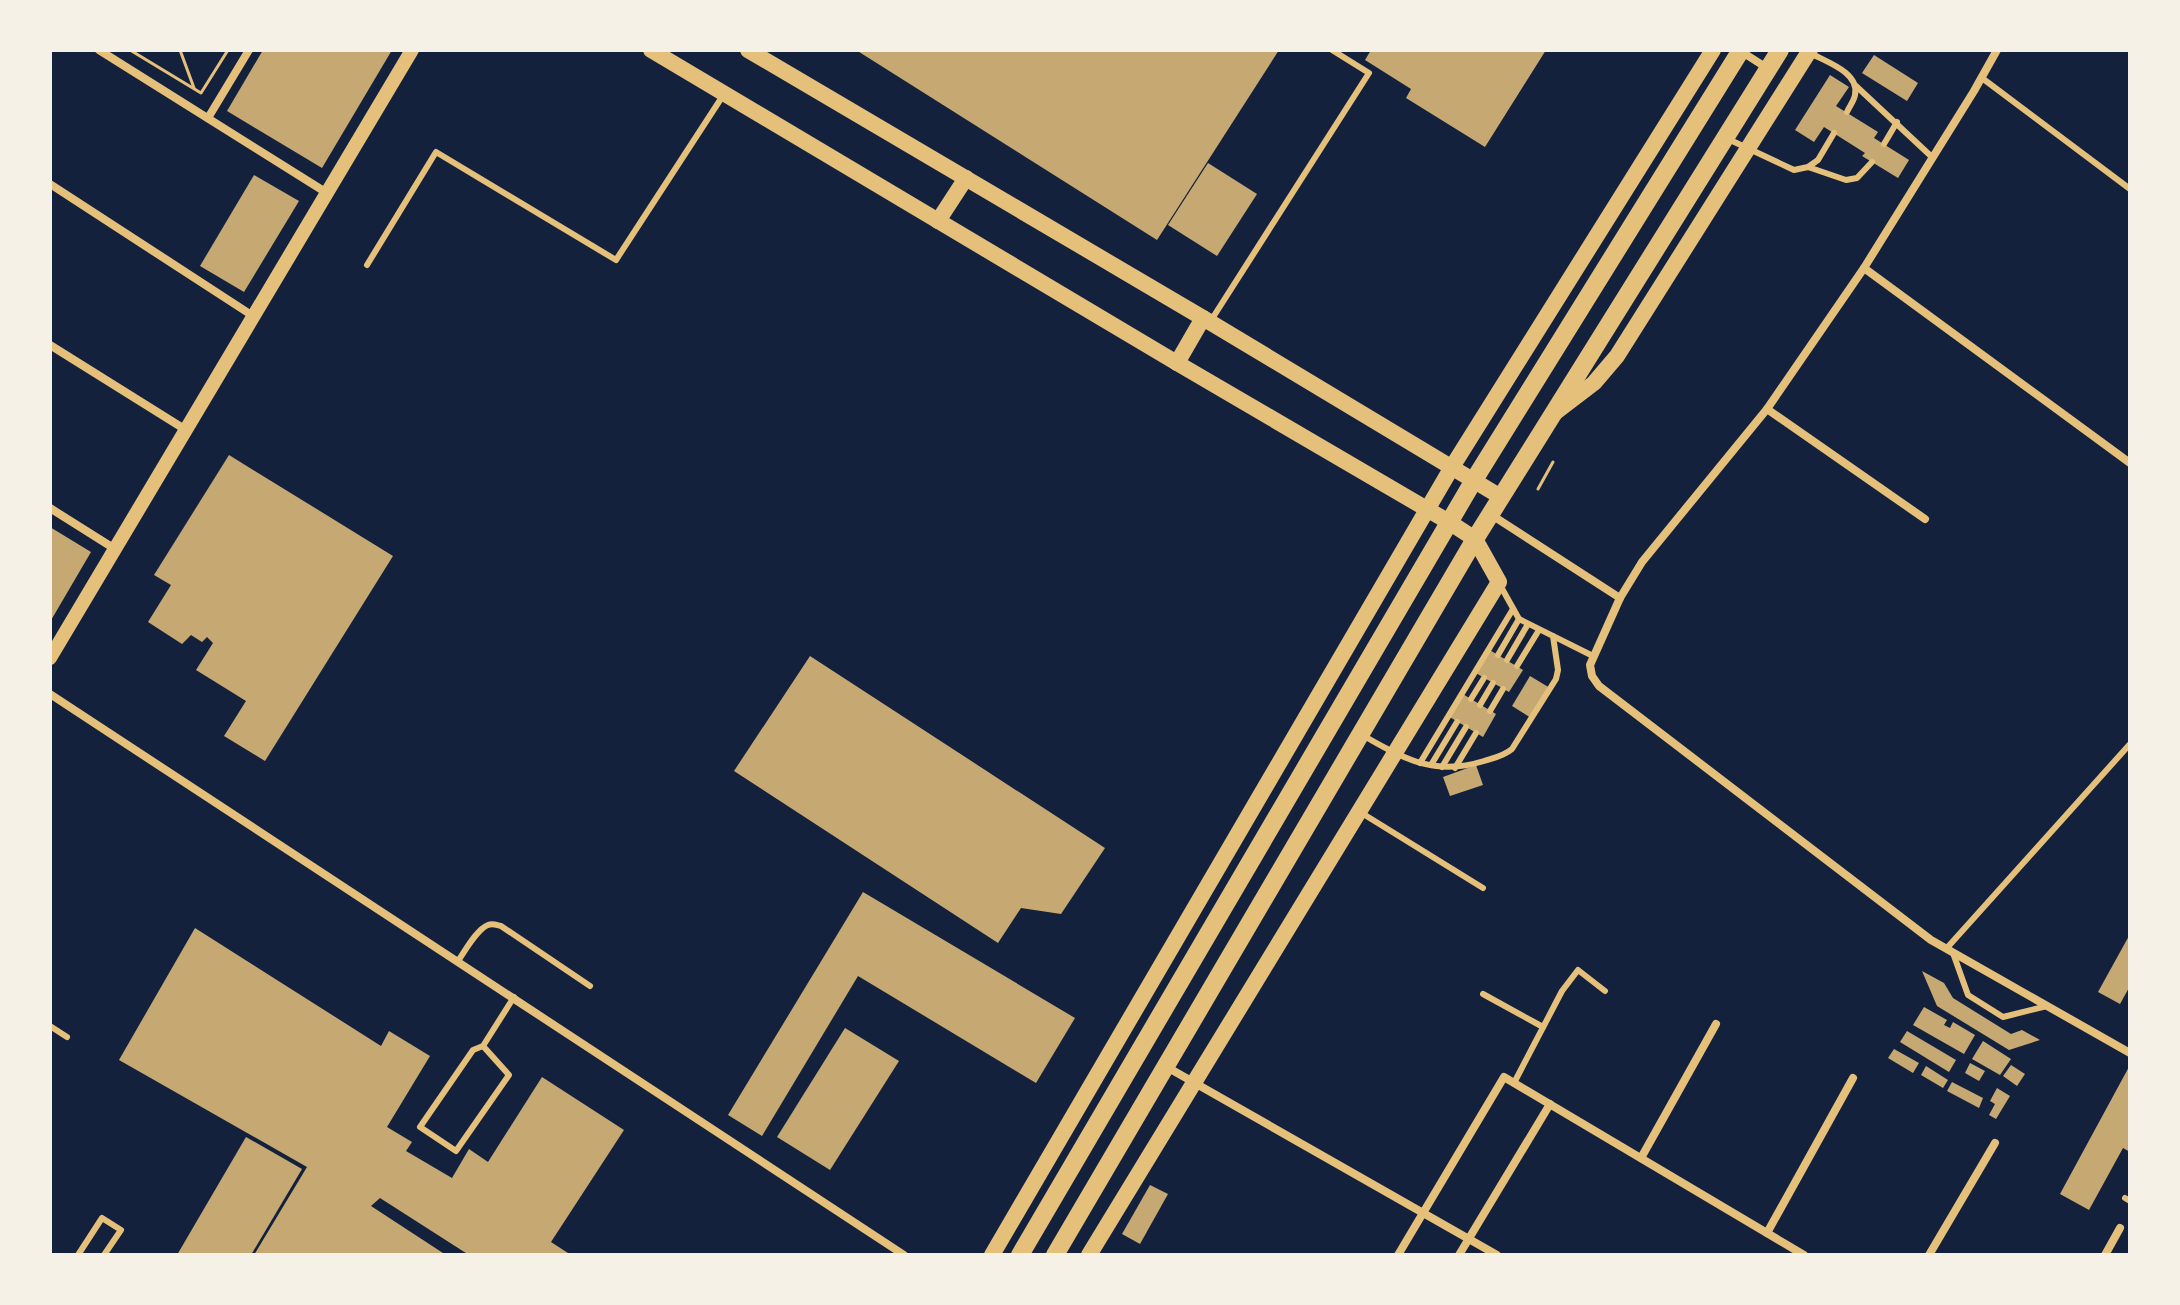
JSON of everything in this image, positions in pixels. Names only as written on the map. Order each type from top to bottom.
[{"type":"main road","points":[[651,50],[1449,522],[1475,539],[1499,582],[1089,1255]]},
{"type":"main road","points":[[748,50],[1501,497]]},
{"type":"main road","points":[[992,1255],[1452,467],[1713,50]]},
{"type":"main road","points":[[1020,1255],[1474,480],[1740,50]]},
{"type":"main road","points":[[1055,1255],[1490,514],[1780,50]]},
{"type":"main road","points":[[1552,415],[1594,383],[1617,356],[1808,51]]},
{"type":"main road","points":[[938,221],[966,178]]},
{"type":"main road","points":[[1177,363],[1206,320]]},
{"type":"main road","points":[[1336,716],[1360,734]]},
{"type":"street","points":[[99,50],[327,193]]},
{"type":"street","points":[[208,118],[249,50]]},
{"type":"street","points":[[50,658],[412,50]]},
{"type":"street","points":[[1740,50],[1768,69]]},
{"type":"street","points":[[1997,50],[1864,268],[1767,409],[1642,562],[1620,598],[1590,665],[1592,676],[1599,686],[1931,940],[2130,1053]]},
{"type":"street","points":[[50,184],[253,316]]},
{"type":"street","points":[[1864,268],[2130,463]]},
{"type":"street","points":[[50,345],[186,430]]},
{"type":"street","points":[[1767,409],[1925,519]]},
{"type":"street","points":[[50,508],[115,549]]},
{"type":"street","points":[[1490,514],[1620,598]]},
{"type":"street","points":[[50,694],[904,1255]]},
{"type":"street","points":[[1641,1158],[1716,1024]]},
{"type":"street","points":[[1165,1066],[1497,1255]]},
{"type":"street","points":[[1398,1255],[1504,1077],[1804,1255]]},
{"type":"street","points":[[1767,1233],[1853,1078]]},
{"type":"street","points":[[1459,1255],[1550,1104]]},
{"type":"street","points":[[1929,1255],[1995,1143]]},
{"type":"street","points":[[2105,1255],[2120,1228]]},
{"type":"lane","points":[[1206,320],[1369,73],[1332,50]]},
{"type":"lane","points":[[1808,51],[1850,76],[1856,86],[1933,158]]},
{"type":"lane","points":[[1982,78],[2130,189]]},
{"type":"lane","points":[[1847,112],[1855,97],[1856,86]]},
{"type":"lane","points":[[367,265],[436,152],[616,260],[724,94]]},
{"type":"lane","points":[[1884,144],[1897,122]]},
{"type":"lane","points":[[1725,138],[1794,170],[1808,167],[1818,160],[1834,133]]},
{"type":"lane","points":[[1808,167],[1846,180],[1857,178],[1872,162]]},
{"type":"lane","points":[[1499,582],[1519,619],[1593,656]]},
{"type":"lane","points":[[1420,763],[1513,609]]},
{"type":"lane","points":[[1498,655],[1519,619]]},
{"type":"lane","points":[[1507,660],[1528,624]]},
{"type":"lane","points":[[1517,666],[1539,630]]},
{"type":"lane","points":[[1360,734],[1394,754],[1442,767],[1455,768],[1499,757],[1512,749],[1556,679],[1558,670],[1553,636]]},
{"type":"lane","points":[[1471,699],[1484,678]]},
{"type":"lane","points":[[1480,705],[1493,683]]},
{"type":"lane","points":[[1490,711],[1503,689]]},
{"type":"lane","points":[[1431,765],[1457,722]]},
{"type":"lane","points":[[1442,767],[1466,727]]},
{"type":"lane","points":[[1455,768],[1476,733]]},
{"type":"lane","points":[[2047,1006],[2003,1017],[1968,995],[1950,951],[2130,744]]},
{"type":"lane","points":[[1360,812],[1483,888]]},
{"type":"lane","points":[[458,961],[487,925],[493,924],[501,926],[590,986]]},
{"type":"lane","points":[[1514,1083],[1562,991],[1578,970],[1605,991]]},
{"type":"lane","points":[[1483,994],[1543,1027]]},
{"type":"lane","points":[[483,1046],[509,1075],[456,1151],[420,1127],[473,1050],[483,1046],[514,997]]},
{"type":"lane","points":[[50,1026],[67,1037]]},
{"type":"lane","points":[[78,1255],[102,1218],[121,1230],[104,1255]]},
{"type":"path","points":[[130,50],[201,93],[228,50]]},
{"type":"path","points":[[180,50],[195,89]]},
{"type":"path","points":[[1538,489],[1553,462]]},
{"type":"building","points":[[263,50],[392,50],[322,168],[227,111]]},
{"type":"building","points":[[856,50],[1279,50],[1157,240]]},
{"type":"building","points":[[1371,50],[1546,50],[1485,147],[1406,98],[1411,89],[1365,60]]},
{"type":"building","points":[[1874,55],[1918,83],[1907,101],[1862,73]]},
{"type":"building","points":[[1830,75],[1849,87],[1836,106],[1878,132],[1874,138],[1909,160],[1898,178],[1824,127],[1814,142],[1795,130]]},
{"type":"building","points":[[1208,163],[1257,194],[1217,256],[1168,225]]},
{"type":"building","points":[[254,175],[299,201],[244,292],[200,266]]},
{"type":"building","points":[[229,455],[393,556],[265,761],[224,736],[246,701],[196,670],[213,643],[207,637],[202,642],[191,635],[182,644],[148,622],[171,585],[154,575]]},
{"type":"building","points":[[50,527],[91,552],[50,622]]},
{"type":"building","points":[[1488,649],[1523,670],[1509,692],[1474,672]]},
{"type":"building","points":[[810,656],[1105,848],[1061,914],[1021,908],[998,943],[734,771]]},
{"type":"building","points":[[1530,676],[1550,688],[1531,718],[1512,706]]},
{"type":"building","points":[[1461,693],[1496,714],[1483,737],[1448,716]]},
{"type":"building","points":[[1476,765],[1483,785],[1450,796],[1443,777]]},
{"type":"building","points":[[863,892],[1075,1018],[1036,1083],[858,976],[762,1136],[728,1115]]},
{"type":"building","points":[[195,928],[381,1046],[389,1031],[430,1056],[387,1127],[412,1142],[406,1151],[452,1178],[469,1149],[488,1162],[542,1077],[624,1130],[551,1242],[571,1255],[469,1255],[380,1198],[371,1206],[446,1255],[254,1255],[307,1167],[119,1060]]},
{"type":"building","points":[[2130,934],[2130,986],[2120,1004],[2098,992]]},
{"type":"building","points":[[1922,971],[1944,983],[1953,998],[2011,1034],[2022,1030],[2040,1040],[2009,1050],[1937,1006]]},
{"type":"building","points":[[1924,1007],[1947,1020],[1944,1025],[1950,1028],[1953,1022],[1975,1035],[1964,1054],[1913,1025]]},
{"type":"building","points":[[845,1028],[899,1061],[830,1170],[777,1137]]},
{"type":"building","points":[[1907,1031],[1956,1060],[1949,1072],[1900,1042]]},
{"type":"building","points":[[1983,1041],[2011,1059],[2000,1075],[1972,1059]]},
{"type":"building","points":[[1894,1049],[1919,1063],[1913,1073],[1888,1058]]},
{"type":"building","points":[[1970,1063],[1985,1071],[1979,1081],[1965,1073]]},
{"type":"building","points":[[2011,1065],[2025,1074],[2017,1086],[2003,1076]]},
{"type":"building","points":[[2130,1065],[2130,1152],[2123,1148],[2089,1210],[2060,1194]]},
{"type":"building","points":[[1926,1066],[1948,1080],[1943,1088],[1921,1075]]},
{"type":"building","points":[[1952,1082],[1983,1098],[1979,1108],[1947,1091]]},
{"type":"building","points":[[1997,1088],[2010,1096],[1996,1119],[1989,1115],[1995,1104],[1990,1101]]},
{"type":"building","points":[[246,1137],[302,1169],[251,1255],[177,1255]]},
{"type":"building","points":[[1150,1185],[1168,1194],[1140,1244],[1122,1234]]}]
